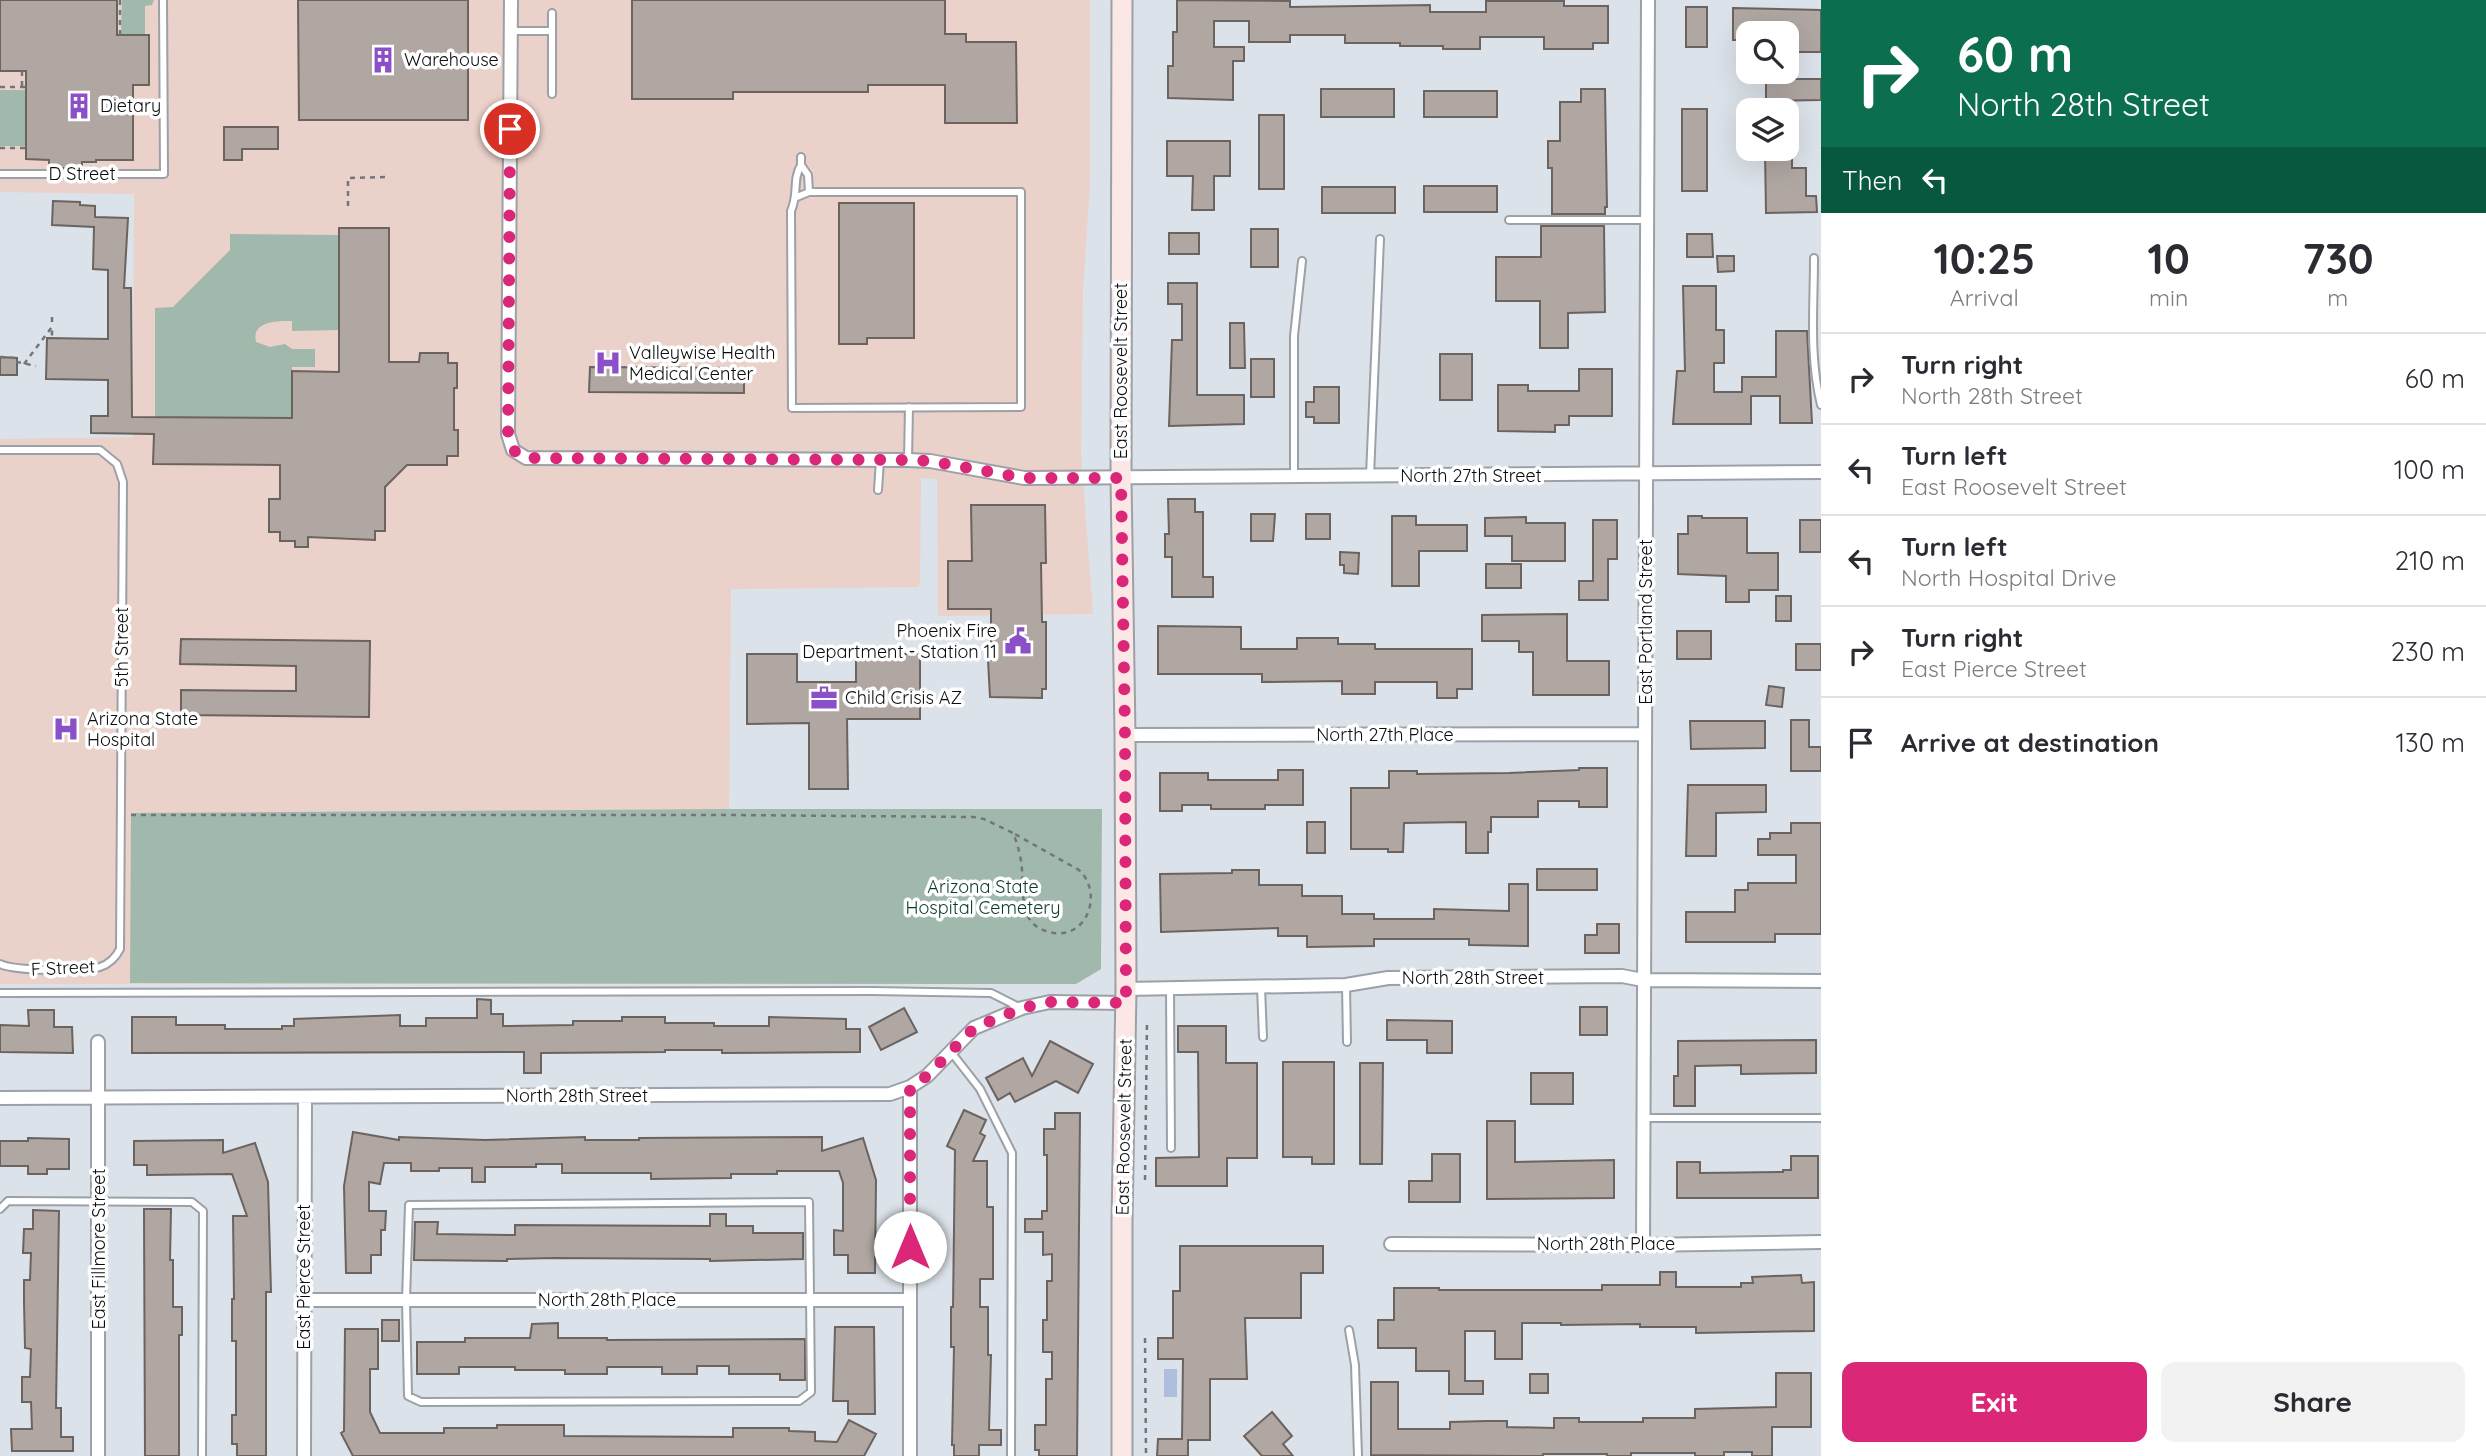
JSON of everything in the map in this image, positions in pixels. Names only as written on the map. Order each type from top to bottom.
[{"type":"street","points":[[511,0],[511,31]]},
{"type":"street","name":"East Roosevelt Street","points":[[1122,0],[1121,478],[1126,996],[1122,1456]]},
{"type":"street","name":"East Portland Street","points":[[1643,1245],[1648,0]]},
{"type":"street","name":"North 27th Street","points":[[511,31],[508,434],[513,450],[526,458],[908,460],[930,461],[1024,478],[1821,472]]},
{"type":"street","name":"North 27th Place","points":[[1125,735],[1646,734]]},
{"type":"street","name":"North 28th Street","points":[[0,1098],[890,1094],[910,1087],[927,1076],[974,1028],[1022,1008],[1051,1002],[1126,996],[1170,988],[1346,985],[1388,978],[1622,976],[1643,979],[1821,981]]},
{"type":"street","name":"East Fillmore Street","points":[[98,1042],[98,1456]]},
{"type":"street","points":[[910,1087],[910,1456]]},
{"type":"street","name":"East Pierce Street","points":[[304,1456],[305,1097]]},
{"type":"street","name":"North 28th Place","points":[[1391,1244],[1643,1245],[1821,1242]]},
{"type":"street","name":"North 28th Place","points":[[304,1300],[910,1300]]},
{"type":"lane","name":"D Street","points":[[0,174],[164,174],[163,0]]},
{"type":"lane","points":[[552,13],[552,94]]},
{"type":"lane","points":[[511,31],[552,31]]},
{"type":"lane","points":[[797,197],[809,192],[1021,192],[1021,407],[792,408],[791,211],[797,197],[796,174],[801,161],[808,175],[809,192]]},
{"type":"lane","points":[[1509,220],[1647,220]]},
{"type":"lane","points":[[1370,476],[1380,239]]},
{"type":"lane","points":[[1814,258],[1812,352],[1821,405]]},
{"type":"lane","points":[[1294,476],[1294,336],[1302,261]]},
{"type":"lane","points":[[908,460],[909,407]]},
{"type":"lane","name":"5th Street","points":[[0,450],[100,450],[109,456],[122,472],[120,949]]},
{"type":"lane","points":[[878,490],[880,460]]},
{"type":"lane","name":"F Street","points":[[0,964],[25,970],[98,968],[117,956],[120,949]]},
{"type":"lane","points":[[1346,985],[1347,1042]]},
{"type":"lane","points":[[1261,987],[1263,1037]]},
{"type":"lane","points":[[1170,988],[1171,1147]]},
{"type":"lane","points":[[0,993],[925,992],[991,993],[1022,1008]]},
{"type":"lane","points":[[951,1052],[980,1088],[1012,1153],[1011,1456]]},
{"type":"lane","points":[[1643,1118],[1821,1118]]},
{"type":"lane","points":[[0,1209],[8,1200],[191,1202],[203,1212],[202,1456]]},
{"type":"lane","points":[[808,1202],[812,1300],[811,1392],[799,1401],[421,1402],[408,1396],[406,1300],[409,1205],[808,1202]]},
{"type":"lane","points":[[1349,1330],[1356,1365],[1357,1456]]},
{"type":"path","points":[[120,0],[120,35]]},
{"type":"path","points":[[0,87],[24,87],[22,71]]},
{"type":"path","points":[[0,148],[26,148]]},
{"type":"path","points":[[348,205],[348,178],[390,177]]},
{"type":"path","points":[[52,317],[52,338]]},
{"type":"path","points":[[24,363],[52,327]]},
{"type":"path","points":[[0,357],[17,358],[17,362],[36,366]]},
{"type":"path","points":[[121,815],[974,817],[1013,833],[1087,877],[1092,904],[1082,925],[1075,930],[1058,934],[1039,928],[1025,913],[1020,856],[1013,833]]},
{"type":"path","points":[[1145,1180],[1147,1022]]},
{"type":"path","points":[[1145,1338],[1146,1456]]},
{"type":"shaded area","name":"Valleywise Health Medical Center","points":[[0,0],[1090,0],[1090,185],[1083,289],[1081,454],[1093,614],[938,616],[937,479],[921,478],[918,587],[731,589],[729,808],[1101,969],[1076,984],[0,984],[0,439],[133,437],[134,194],[0,192]]},
{"type":"green space","points":[[122,0],[154,0],[152,5],[145,6],[145,35],[121,36]]},
{"type":"green space","points":[[0,90],[26,90],[26,146],[0,146]]},
{"type":"green space","points":[[230,234],[339,235],[339,330],[292,331],[292,321],[279,321],[261,326],[257,330],[256,342],[270,347],[285,344],[292,349],[315,349],[315,367],[292,367],[292,418],[155,417],[155,308],[173,307],[230,250]]},
{"type":"green space","name":"Arizona State Hospital Cemetery","points":[[1102,809],[1101,969],[1076,984],[130,983],[131,813]]},
{"type":"water","points":[[1164,1369],[1177,1369],[1177,1397],[1164,1397]]},
{"type":"building","points":[[0,0],[117,0],[117,35],[149,35],[149,85],[133,85],[133,160],[96,160],[82,162],[82,168],[49,168],[49,160],[26,159],[26,71],[0,71]]},
{"type":"building","name":"Warehouse","points":[[298,0],[468,0],[468,120],[299,120]]},
{"type":"building","points":[[632,0],[945,0],[945,34],[966,34],[966,42],[1016,42],[1017,123],[945,123],[945,85],[868,85],[868,92],[733,92],[733,99],[632,99]]},
{"type":"building","points":[[1177,0],[1290,1],[1290,7],[1430,5],[1430,12],[1486,12],[1486,1],[1564,1],[1564,6],[1608,6],[1608,43],[1593,43],[1593,49],[1544,49],[1544,37],[1480,37],[1480,49],[1443,49],[1443,46],[1400,46],[1400,43],[1345,43],[1345,35],[1290,35],[1290,42],[1249,42],[1249,21],[1214,21],[1214,47],[1244,47],[1244,61],[1233,61],[1233,100],[1168,98],[1168,66],[1173,66],[1173,32],[1177,32]]},
{"type":"building","points":[[1686,7],[1707,7],[1707,47],[1686,47]]},
{"type":"building","points":[[1733,8],[1821,10],[1821,52],[1799,52],[1799,21],[1736,21],[1736,40],[1733,40]]},
{"type":"building","points":[[1799,79],[1821,79],[1821,100],[1766,98],[1766,84],[1799,84]]},
{"type":"building","points":[[1321,89],[1394,89],[1394,117],[1321,117]]},
{"type":"building","points":[[1581,89],[1605,89],[1607,207],[1605,214],[1552,214],[1552,168],[1548,168],[1548,141],[1560,141],[1560,102],[1581,102]]},
{"type":"building","points":[[1424,91],[1497,91],[1497,117],[1424,117]]},
{"type":"building","points":[[1682,109],[1707,109],[1707,191],[1682,191]]},
{"type":"building","points":[[1259,115],[1284,115],[1284,189],[1259,189]]},
{"type":"building","points":[[224,127],[278,127],[278,149],[242,149],[242,160],[224,160]]},
{"type":"building","points":[[1167,141],[1230,141],[1230,176],[1214,176],[1214,210],[1192,210],[1193,176],[1167,176]]},
{"type":"building","points":[[1765,161],[1792,161],[1792,168],[1806,168],[1806,196],[1816,196],[1817,212],[1766,213]]},
{"type":"building","points":[[1424,186],[1497,186],[1497,212],[1424,212]]},
{"type":"building","points":[[1322,187],[1395,187],[1395,213],[1322,213]]},
{"type":"building","points":[[53,201],[80,202],[80,205],[95,206],[95,217],[128,218],[124,288],[131,288],[132,417],[292,418],[292,371],[339,372],[339,228],[389,228],[389,362],[419,362],[420,353],[448,353],[448,363],[457,363],[454,430],[458,430],[458,456],[447,456],[447,465],[407,465],[385,487],[385,531],[375,531],[375,540],[308,537],[308,547],[295,547],[295,541],[280,541],[280,532],[269,532],[269,499],[280,499],[280,465],[153,464],[154,434],[91,433],[91,416],[108,416],[108,380],[46,379],[47,338],[108,339],[108,270],[93,269],[94,227],[52,225]]},
{"type":"building","points":[[839,203],[914,203],[914,338],[867,338],[867,344],[839,344]]},
{"type":"building","points":[[1541,226],[1604,226],[1605,312],[1568,313],[1568,348],[1540,348],[1540,301],[1496,301],[1496,257],[1541,257]]},
{"type":"building","points":[[1251,229],[1278,229],[1278,267],[1251,267]]},
{"type":"building","points":[[1169,233],[1199,233],[1199,254],[1169,254]]},
{"type":"building","points":[[1687,234],[1712,234],[1713,257],[1687,257]]},
{"type":"building","points":[[1717,256],[1734,256],[1734,271],[1718,272]]},
{"type":"building","points":[[1168,283],[1197,283],[1197,395],[1244,395],[1244,424],[1169,426],[1172,340],[1182,340],[1182,304],[1168,304]]},
{"type":"building","points":[[1683,286],[1716,286],[1716,330],[1724,330],[1724,363],[1714,363],[1714,392],[1742,392],[1742,377],[1776,377],[1776,331],[1807,331],[1812,423],[1780,423],[1780,396],[1751,396],[1751,424],[1673,424],[1677,371],[1685,371]]},
{"type":"building","points":[[1230,323],[1244,323],[1245,368],[1230,368]]},
{"type":"building","points":[[1440,354],[1472,354],[1472,400],[1440,400]]},
{"type":"building","points":[[0,357],[17,358],[17,375],[0,375]]},
{"type":"building","points":[[1251,359],[1274,359],[1274,397],[1251,397]]},
{"type":"building","points":[[590,367],[744,368],[744,393],[589,392]]},
{"type":"building","points":[[1579,369],[1612,369],[1612,416],[1569,416],[1569,425],[1555,425],[1555,432],[1498,431],[1498,385],[1528,385],[1528,391],[1579,391]]},
{"type":"building","points":[[1314,387],[1339,387],[1339,423],[1314,423],[1314,417],[1306,417],[1306,402],[1314,402]]},
{"type":"building","points":[[1168,499],[1195,499],[1195,512],[1203,512],[1203,577],[1213,577],[1213,597],[1172,597],[1172,557],[1165,557],[1165,534],[1169,534]]},
{"type":"building","points":[[971,505],[1045,505],[1046,563],[1041,563],[1042,622],[1046,622],[1046,689],[1042,689],[1042,698],[990,697],[988,660],[991,660],[991,609],[948,609],[948,561],[972,561]]},
{"type":"building","points":[[1251,514],[1275,514],[1273,541],[1251,541]]},
{"type":"building","points":[[1306,514],[1330,514],[1330,539],[1306,539]]},
{"type":"building","points":[[1392,516],[1416,516],[1416,525],[1467,525],[1467,551],[1419,551],[1419,586],[1392,586]]},
{"type":"building","points":[[1688,516],[1747,518],[1747,553],[1778,553],[1778,590],[1749,590],[1749,602],[1726,602],[1726,576],[1678,574],[1678,534],[1688,534]]},
{"type":"building","points":[[1526,517],[1526,523],[1565,523],[1565,561],[1512,561],[1512,536],[1485,536],[1485,518]]},
{"type":"building","points":[[1593,520],[1617,520],[1617,559],[1608,559],[1608,600],[1579,600],[1579,581],[1593,581]]},
{"type":"building","points":[[1800,520],[1821,520],[1821,552],[1800,552]]},
{"type":"building","points":[[1340,552],[1359,553],[1358,574],[1344,573],[1344,565],[1340,565]]},
{"type":"building","points":[[1486,564],[1521,564],[1521,588],[1486,588]]},
{"type":"building","points":[[1776,596],[1791,596],[1791,621],[1776,621]]},
{"type":"building","points":[[1567,614],[1567,661],[1609,661],[1609,695],[1533,695],[1533,652],[1519,652],[1519,641],[1482,641],[1482,615]]},
{"type":"building","points":[[1158,626],[1241,627],[1241,649],[1297,649],[1297,638],[1338,638],[1338,644],[1375,644],[1375,649],[1472,649],[1472,689],[1457,689],[1457,698],[1437,698],[1437,682],[1375,682],[1375,694],[1342,694],[1342,681],[1262,682],[1262,674],[1158,674]]},
{"type":"building","points":[[1677,631],[1711,631],[1711,659],[1677,659]]},
{"type":"building","points":[[181,639],[370,641],[369,717],[181,715],[181,690],[296,691],[296,666],[180,664]]},
{"type":"building","points":[[1796,644],[1821,644],[1821,670],[1796,670]]},
{"type":"building","points":[[747,654],[797,654],[797,682],[856,682],[856,654],[920,654],[920,719],[847,719],[848,789],[809,789],[809,723],[747,724]]},
{"type":"building","points":[[1769,686],[1784,688],[1782,707],[1766,705]]},
{"type":"building","points":[[1791,720],[1809,720],[1809,747],[1821,747],[1821,771],[1791,771]]},
{"type":"building","points":[[1690,721],[1765,721],[1765,748],[1691,749]]},
{"type":"building","points":[[1607,768],[1607,807],[1579,807],[1579,801],[1538,801],[1538,817],[1491,817],[1488,853],[1466,853],[1466,822],[1404,823],[1403,852],[1388,852],[1388,849],[1351,849],[1351,788],[1389,788],[1389,771],[1417,771],[1417,774],[1509,773]]},
{"type":"building","points":[[1278,770],[1303,770],[1303,805],[1265,805],[1265,809],[1211,809],[1211,805],[1182,805],[1182,811],[1160,811],[1160,773],[1208,773],[1208,780],[1278,780]]},
{"type":"building","points":[[1688,785],[1766,785],[1766,812],[1716,813],[1716,856],[1686,856]]},
{"type":"building","points":[[1307,822],[1325,822],[1325,853],[1307,853]]},
{"type":"building","points":[[1791,823],[1821,823],[1821,934],[1775,934],[1775,942],[1686,942],[1686,912],[1735,912],[1735,890],[1748,890],[1748,883],[1796,883],[1796,855],[1758,855],[1758,839],[1770,839],[1770,833],[1791,833]]},
{"type":"building","points":[[1537,869],[1597,869],[1597,890],[1537,890]]},
{"type":"building","points":[[1232,870],[1259,870],[1259,885],[1302,885],[1302,896],[1342,896],[1342,914],[1374,914],[1374,919],[1434,919],[1434,909],[1509,911],[1509,884],[1528,884],[1528,946],[1469,945],[1469,939],[1374,939],[1374,946],[1307,947],[1307,936],[1278,936],[1278,928],[1161,932],[1160,874],[1232,873]]},
{"type":"building","points":[[1597,924],[1619,924],[1619,953],[1585,953],[1585,935],[1597,935]]},
{"type":"building","points":[[477,999],[491,1000],[491,1014],[503,1014],[503,1026],[573,1025],[573,1021],[622,1021],[622,1017],[665,1017],[665,1023],[714,1023],[714,1026],[769,1026],[769,1017],[846,1019],[846,1029],[860,1029],[860,1052],[722,1053],[722,1050],[665,1050],[541,1053],[541,1073],[524,1073],[524,1052],[132,1053],[132,1017],[176,1017],[176,1025],[225,1025],[225,1029],[282,1029],[282,1026],[294,1026],[294,1019],[400,1015],[400,1026],[426,1026],[426,1018],[477,1018]]},
{"type":"building","points":[[1580,1007],[1607,1007],[1607,1035],[1580,1035]]},
{"type":"building","points":[[904,1008],[917,1032],[881,1050],[869,1027]]},
{"type":"building","points":[[28,1010],[54,1010],[54,1027],[72,1027],[73,1053],[0,1052],[0,1025],[29,1026]]},
{"type":"building","points":[[1387,1020],[1452,1021],[1452,1053],[1427,1053],[1427,1040],[1387,1040]]},
{"type":"building","points":[[1178,1026],[1226,1026],[1226,1063],[1257,1063],[1257,1158],[1227,1158],[1227,1186],[1156,1186],[1156,1158],[1199,1157],[1198,1052],[1178,1052]]},
{"type":"building","points":[[1816,1040],[1816,1073],[1741,1074],[1741,1065],[1695,1066],[1695,1106],[1674,1106],[1674,1076],[1678,1076],[1678,1041]]},
{"type":"building","points":[[1050,1041],[1093,1064],[1078,1093],[1056,1081],[1015,1102],[1010,1093],[998,1100],[986,1078],[1023,1058],[1032,1076]]},
{"type":"building","points":[[1283,1062],[1334,1062],[1334,1164],[1312,1164],[1312,1157],[1283,1157]]},
{"type":"building","points":[[1360,1063],[1383,1063],[1382,1164],[1360,1164]]},
{"type":"building","points":[[1531,1073],[1573,1073],[1573,1104],[1531,1104]]},
{"type":"building","points":[[964,1110],[986,1120],[980,1133],[985,1136],[973,1161],[987,1161],[987,1207],[993,1207],[993,1279],[980,1279],[980,1307],[988,1307],[988,1355],[991,1355],[989,1430],[1001,1430],[1001,1445],[979,1445],[979,1456],[954,1456],[952,1445],[954,1347],[951,1347],[951,1307],[955,1150],[947,1146]]},
{"type":"building","points":[[1055,1113],[1080,1113],[1077,1456],[1039,1456],[1039,1450],[1035,1450],[1035,1425],[1046,1425],[1046,1379],[1052,1379],[1052,1352],[1043,1352],[1043,1320],[1047,1320],[1047,1281],[1052,1281],[1052,1254],[1043,1255],[1043,1232],[1025,1232],[1025,1219],[1042,1219],[1042,1211],[1047,1211],[1044,1129],[1055,1129]]},
{"type":"building","points":[[1487,1121],[1515,1121],[1515,1162],[1614,1160],[1614,1198],[1487,1199]]},
{"type":"building","points":[[353,1132],[399,1140],[399,1137],[485,1140],[585,1137],[585,1140],[639,1140],[822,1137],[822,1151],[863,1138],[876,1180],[875,1273],[848,1273],[848,1255],[834,1255],[834,1230],[843,1231],[843,1183],[839,1171],[777,1171],[777,1174],[731,1174],[731,1178],[651,1179],[651,1173],[562,1173],[562,1164],[536,1164],[536,1167],[485,1167],[485,1182],[472,1182],[472,1168],[411,1171],[411,1163],[384,1163],[380,1184],[369,1182],[369,1211],[386,1211],[385,1230],[381,1230],[381,1255],[371,1255],[371,1273],[346,1273],[344,1186]]},
{"type":"building","points":[[28,1138],[69,1139],[69,1169],[47,1169],[47,1174],[28,1174],[28,1166],[0,1166],[0,1141],[28,1141]]},
{"type":"building","points":[[223,1140],[223,1153],[255,1143],[268,1182],[271,1292],[266,1292],[266,1456],[237,1456],[237,1444],[232,1444],[232,1415],[236,1415],[236,1341],[232,1341],[233,1216],[247,1216],[232,1174],[147,1175],[147,1165],[134,1165],[134,1141]]},
{"type":"building","points":[[1432,1154],[1460,1154],[1460,1202],[1409,1202],[1409,1181],[1432,1181]]},
{"type":"building","points":[[1791,1156],[1818,1156],[1818,1198],[1677,1198],[1677,1162],[1700,1162],[1700,1173],[1783,1172],[1791,1170]]},
{"type":"building","points":[[144,1209],[171,1209],[173,1307],[182,1307],[182,1335],[179,1335],[179,1456],[145,1456]]},
{"type":"building","points":[[33,1210],[59,1211],[56,1408],[61,1408],[61,1437],[73,1437],[73,1451],[12,1451],[11,1429],[32,1429],[31,1402],[22,1402],[22,1377],[30,1377],[31,1349],[25,1348],[24,1280],[30,1280],[31,1253],[23,1253],[24,1229],[33,1229]]},
{"type":"building","points":[[710,1214],[726,1214],[726,1226],[753,1226],[753,1233],[803,1233],[803,1259],[414,1260],[415,1222],[438,1222],[437,1234],[515,1235],[515,1225],[710,1226]]},
{"type":"building","points":[[1180,1246],[1323,1246],[1323,1273],[1301,1273],[1301,1318],[1245,1318],[1247,1379],[1210,1379],[1210,1440],[1188,1440],[1188,1456],[1157,1456],[1158,1439],[1182,1439],[1183,1359],[1158,1359],[1158,1338],[1173,1338],[1173,1291],[1180,1291]]},
{"type":"building","points":[[1660,1272],[1676,1272],[1676,1287],[1741,1287],[1741,1283],[1753,1283],[1752,1277],[1801,1275],[1802,1283],[1814,1282],[1814,1331],[1696,1333],[1696,1327],[1522,1323],[1522,1359],[1495,1359],[1495,1331],[1465,1331],[1465,1381],[1483,1381],[1483,1394],[1449,1394],[1449,1371],[1416,1371],[1416,1348],[1378,1348],[1378,1320],[1394,1320],[1394,1288],[1602,1290],[1602,1285],[1660,1285]]},
{"type":"building","points":[[382,1320],[399,1320],[399,1341],[382,1341]]},
{"type":"building","points":[[558,1323],[558,1338],[805,1339],[805,1380],[780,1380],[780,1374],[729,1374],[729,1366],[697,1366],[697,1374],[662,1374],[662,1367],[607,1367],[607,1374],[565,1374],[565,1370],[459,1367],[459,1374],[417,1374],[417,1342],[465,1342],[465,1338],[530,1338],[532,1324]]},
{"type":"building","points":[[835,1327],[874,1327],[875,1414],[848,1414],[848,1401],[833,1401]]},
{"type":"building","points":[[345,1329],[378,1329],[378,1369],[370,1369],[370,1412],[380,1433],[444,1433],[444,1428],[497,1428],[497,1425],[564,1425],[564,1436],[733,1437],[733,1428],[789,1428],[789,1431],[815,1432],[815,1441],[837,1442],[849,1420],[876,1434],[864,1456],[353,1456],[341,1433],[344,1431]]},
{"type":"building","points":[[1776,1373],[1811,1373],[1811,1427],[1772,1427],[1772,1456],[1752,1456],[1752,1452],[1724,1452],[1724,1456],[1695,1456],[1695,1453],[1631,1453],[1631,1456],[1371,1455],[1371,1382],[1398,1382],[1398,1429],[1450,1429],[1450,1422],[1487,1421],[1507,1421],[1507,1427],[1554,1428],[1554,1418],[1579,1418],[1579,1422],[1643,1422],[1643,1418],[1695,1418],[1695,1409],[1776,1407]]},
{"type":"building","points":[[1530,1374],[1548,1374],[1548,1393],[1530,1393]]},
{"type":"building","points":[[1272,1412],[1292,1436],[1283,1444],[1293,1456],[1262,1456],[1244,1436]]},
{"type":"place","name":"Warehouse","points":[[383,60]]},
{"type":"place","name":"Dietary","points":[[79,106]]},
{"type":"place","name":"Valleywise Health Medical Center","points":[[608,363]]},
{"type":"place","name":"Phoenix Fire Department - Station 11","points":[[1018,641]]},
{"type":"place","name":"Child Crisis AZ","points":[[824,698]]},
{"type":"place","name":"Arizona State Hospital","points":[[66,729]]},
{"type":"route","points":[[510,129],[508,434],[513,450],[526,458],[908,460],[930,461],[1024,478],[1121,478],[1126,1003],[1051,1002],[1022,1008],[974,1028],[927,1076],[910,1087],[910,1247]]}]
